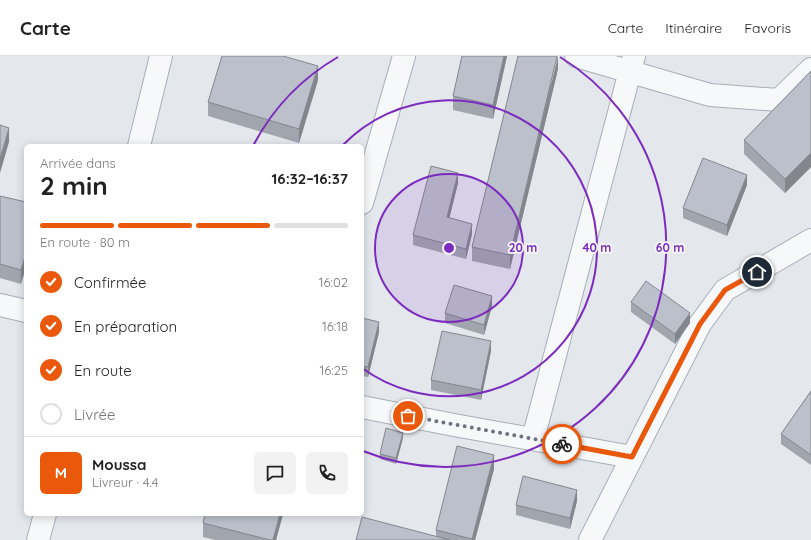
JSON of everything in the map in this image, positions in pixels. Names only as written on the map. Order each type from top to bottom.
[{"type":"street","points":[[139,144],[161,56]]},
{"type":"street","points":[[364,196],[404,56]]},
{"type":"street","points":[[576,56],[632,64],[710,95],[779,100],[811,69]]},
{"type":"street","points":[[533,439],[632,64]]},
{"type":"street","points":[[590,540],[700,324],[725,290],[811,240]]},
{"type":"street","points":[[0,305],[24,311]]},
{"type":"street","points":[[364,407],[632,457]]},
{"type":"street","points":[[38,540],[44,516]]},
{"type":"building","points":[[222,56],[283,56],[318,66],[299,129],[208,102]]},
{"type":"building","points":[[462,56],[504,56],[493,105],[453,96]]},
{"type":"building","points":[[518,56],[557,56],[510,255],[472,247]]},
{"type":"building","points":[[811,71],[811,153],[785,179],[744,140]]},
{"type":"building","points":[[0,125],[9,128],[0,159]]},
{"type":"building","points":[[703,158],[747,175],[727,225],[683,208]]},
{"type":"building","points":[[431,166],[458,173],[447,217],[472,224],[466,249],[413,235]]},
{"type":"building","points":[[0,196],[24,202],[24,260],[21,270],[0,264]]},
{"type":"building","points":[[646,281],[690,313],[675,334],[631,302]]},
{"type":"building","points":[[454,285],[492,296],[484,325],[445,313]]},
{"type":"building","points":[[364,318],[379,322],[368,367],[364,366]]},
{"type":"building","points":[[442,331],[491,341],[481,390],[431,380]]},
{"type":"building","points":[[811,391],[811,455],[781,434]]},
{"type":"building","points":[[386,428],[403,433],[396,458],[380,454]]},
{"type":"building","points":[[457,446],[494,455],[472,539],[436,530]]},
{"type":"building","points":[[523,476],[577,490],[570,518],[516,505]]},
{"type":"building","points":[[205,516],[279,516],[273,540],[203,523]]},
{"type":"building","points":[[362,517],[450,540],[356,540]]},
{"type":"way so far","points":[[408,416],[562,444]]},
{"type":"route","points":[[562,444],[632,457],[700,324],[725,290],[757,272]]}]
